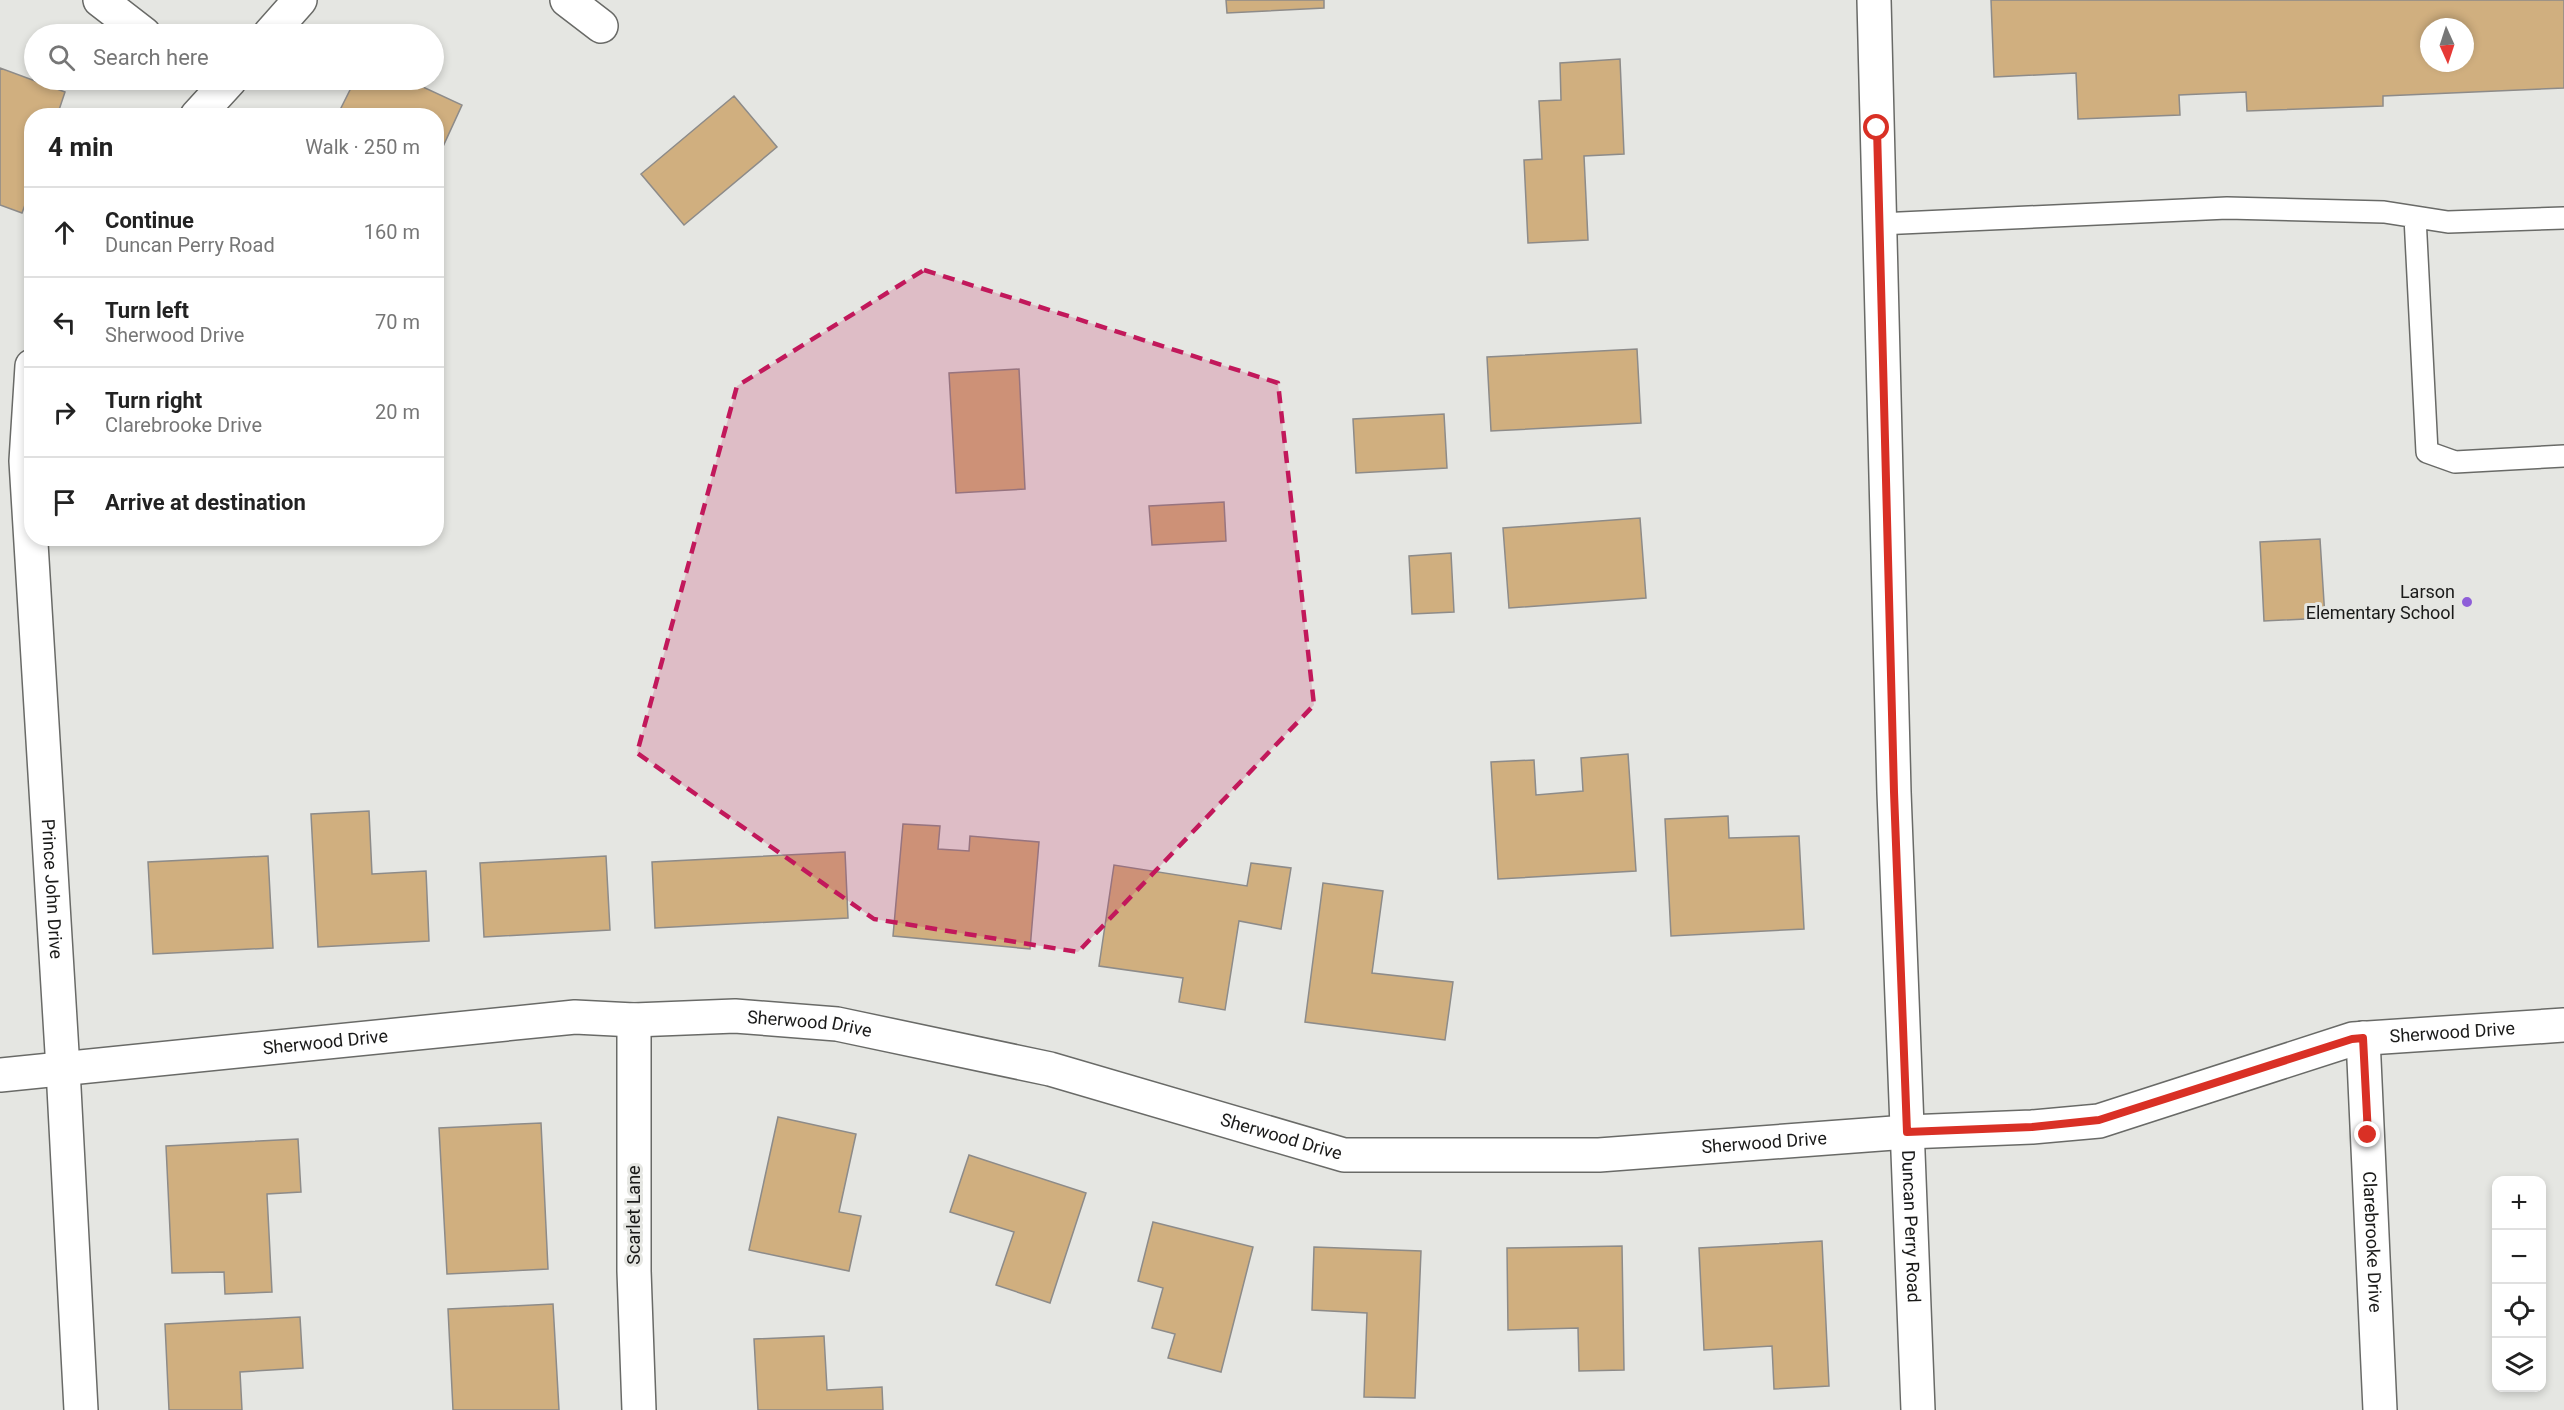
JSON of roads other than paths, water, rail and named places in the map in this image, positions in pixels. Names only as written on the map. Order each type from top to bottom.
[{"type":"street","points":[[100,0],[131,24]]},
{"type":"street","points":[[279,24],[300,0]]},
{"type":"street","points":[[567,0],[601,26]]},
{"type":"street","name":"Duncan Perry Road","points":[[1874,0],[1894,792],[1918,1410]]},
{"type":"street","name":"Prince John Drive","points":[[24,406],[13,462],[63,1069],[81,1410]]},
{"type":"street","name":"Sherwood Drive","points":[[0,1075],[575,1017],[634,1020],[735,1016],[837,1024],[1050,1069],[1344,1155],[1599,1155],[1907,1132],[2032,1127],[2099,1120],[2352,1039],[2564,1025]]},
{"type":"street","name":"Scarlet Lane","points":[[634,1020],[634,1271],[639,1410]]},
{"type":"street","name":"Clarebrooke Drive","points":[[2363,1038],[2380,1410]]},
{"type":"lane","points":[[1879,224],[2227,208],[2384,212],[2448,222],[2564,218]]},
{"type":"lane","points":[[2415,217],[2427,452],[2455,462],[2564,456]]},
{"type":"place","name":"Larson Elementary School","points":[[2467,602]]}]
